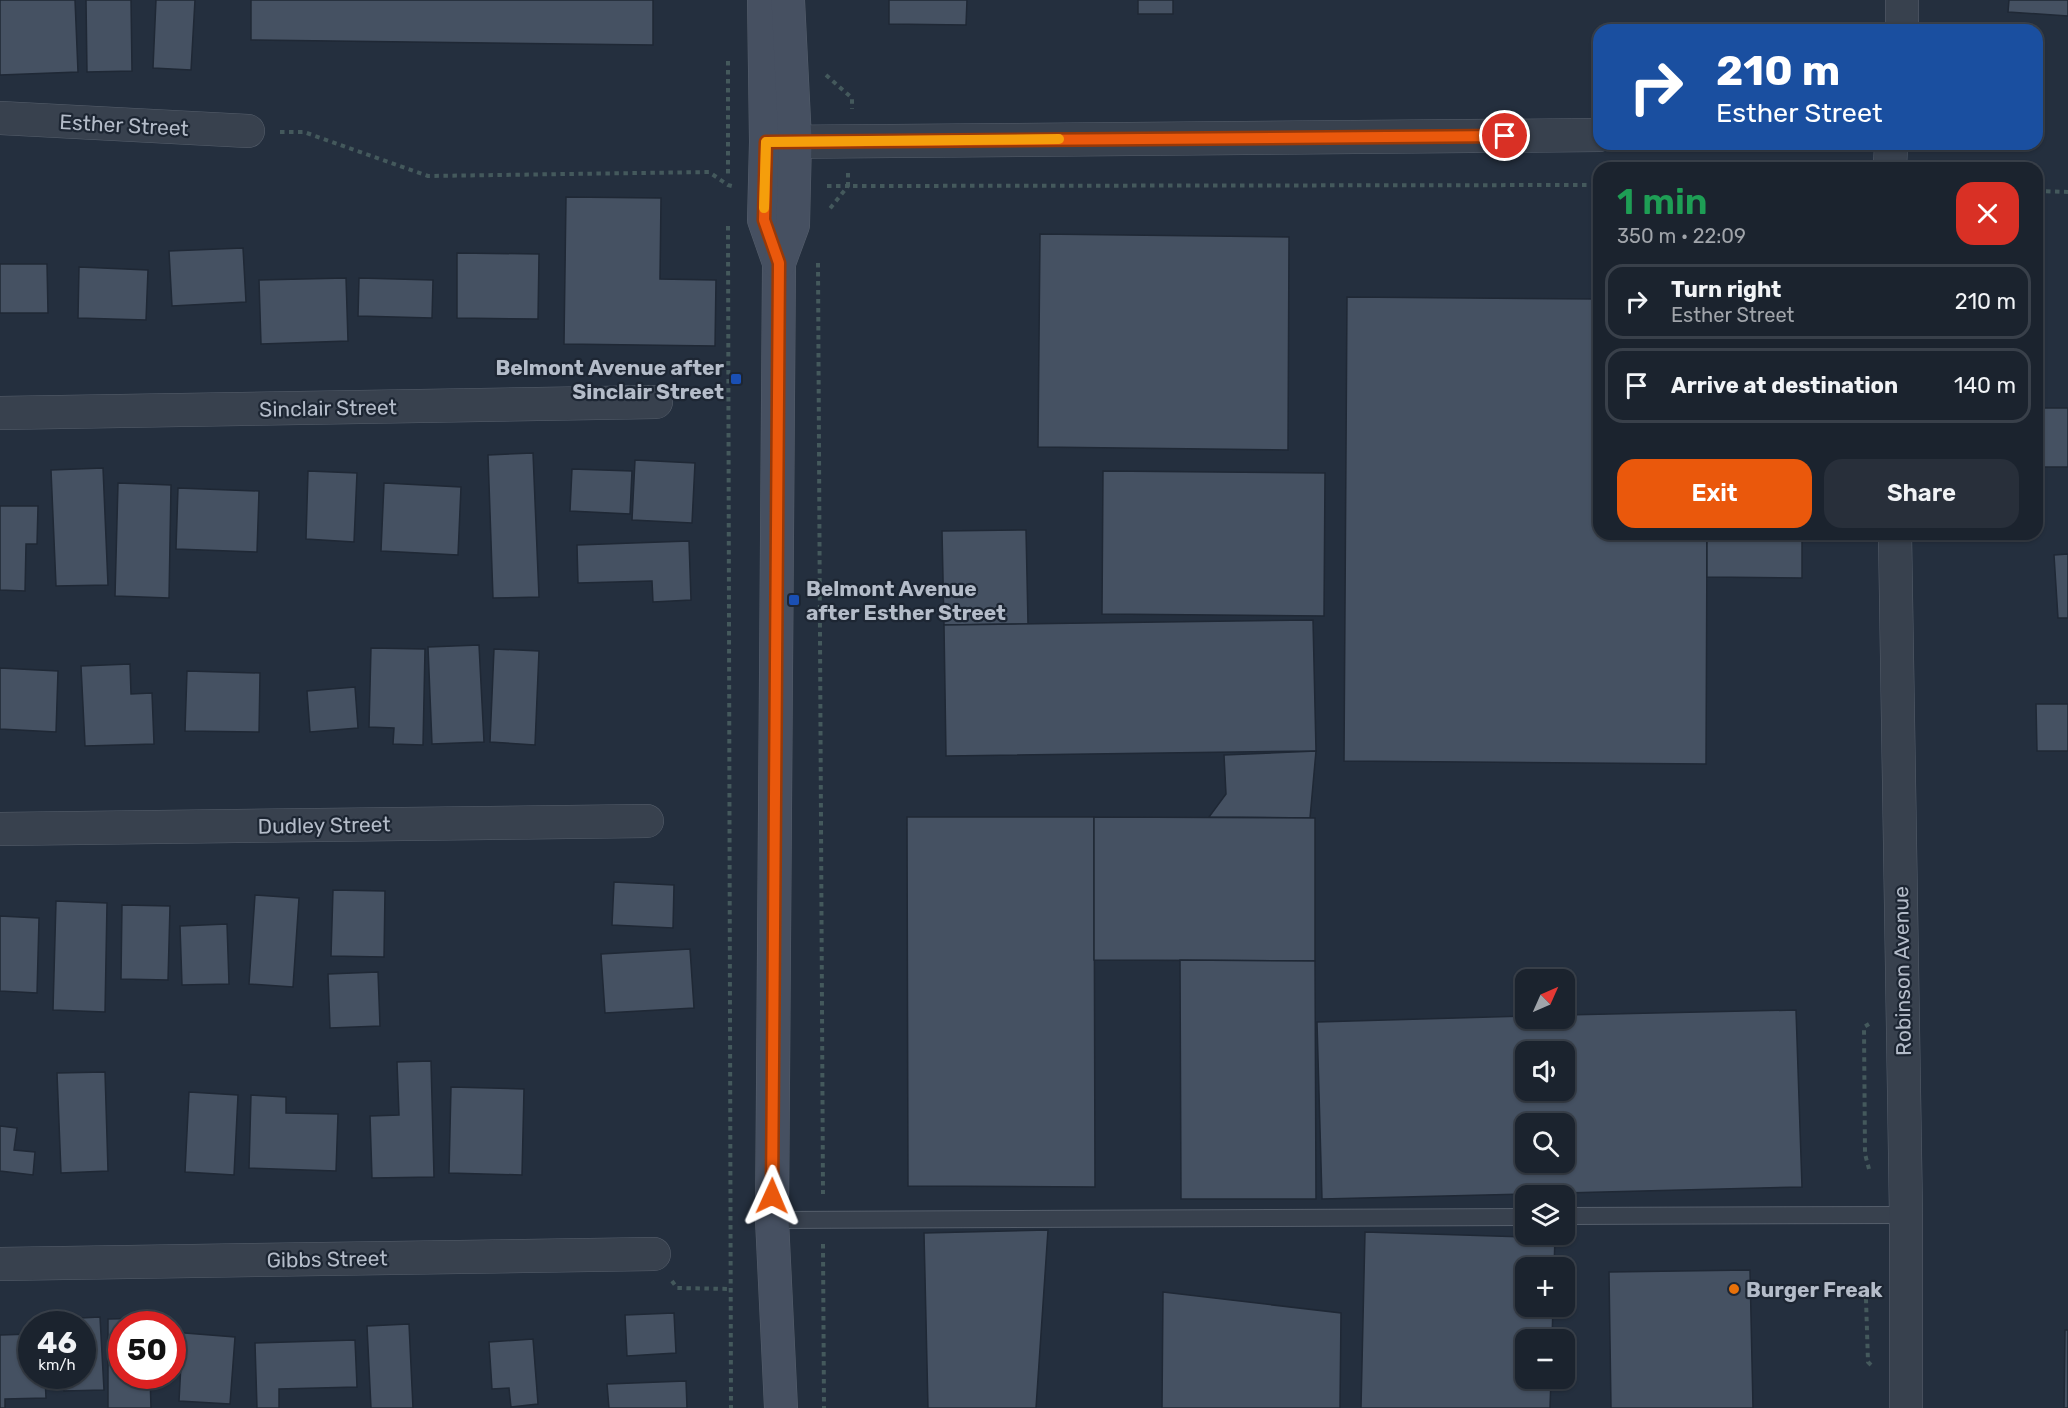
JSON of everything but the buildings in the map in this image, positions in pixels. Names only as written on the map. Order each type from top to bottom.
[{"type":"main road","points":[[764,0],[780,141],[793,225],[779,263],[772,1220],[781,1408]]},
{"type":"main road","points":[[780,141],[788,0]]},
{"type":"street","points":[[1902,0],[1902,24]]},
{"type":"street","name":"Esther Street","points":[[0,118],[248,131]]},
{"type":"street","points":[[780,141],[1593,135]]},
{"type":"street","name":"Sinclair Street","points":[[0,413],[656,402]]},
{"type":"street","name":"Robinson Avenue","points":[[1895,540],[1906,1215],[1906,1408]]},
{"type":"street","name":"Dudley Street","points":[[0,829],[647,821]]},
{"type":"street","name":"Gibbs Street","points":[[0,1264],[654,1254]]},
{"type":"lane","points":[[1575,1216],[1906,1215]]},
{"type":"lane","points":[[772,1220],[1515,1216]]},
{"type":"path","points":[[728,59],[728,186]]},
{"type":"path","points":[[2043,191],[2068,192]]},
{"type":"path","points":[[728,221],[731,1408]]},
{"type":"path","points":[[654,1254],[677,1288],[731,1289]]},
{"type":"slow traffic","points":[[764,208],[766,142],[1059,139]]},
{"type":"place","name":"Belmont Avenue after Sinclair Street","points":[[736,379]]},
{"type":"place","name":"Belmont Avenue after Esther Street","points":[[794,600]]},
{"type":"place","name":"Burger Freak","points":[[1734,1289]]},
{"type":"route","points":[[772,1196],[779,263],[764,220],[766,142],[1505,136]]}]
